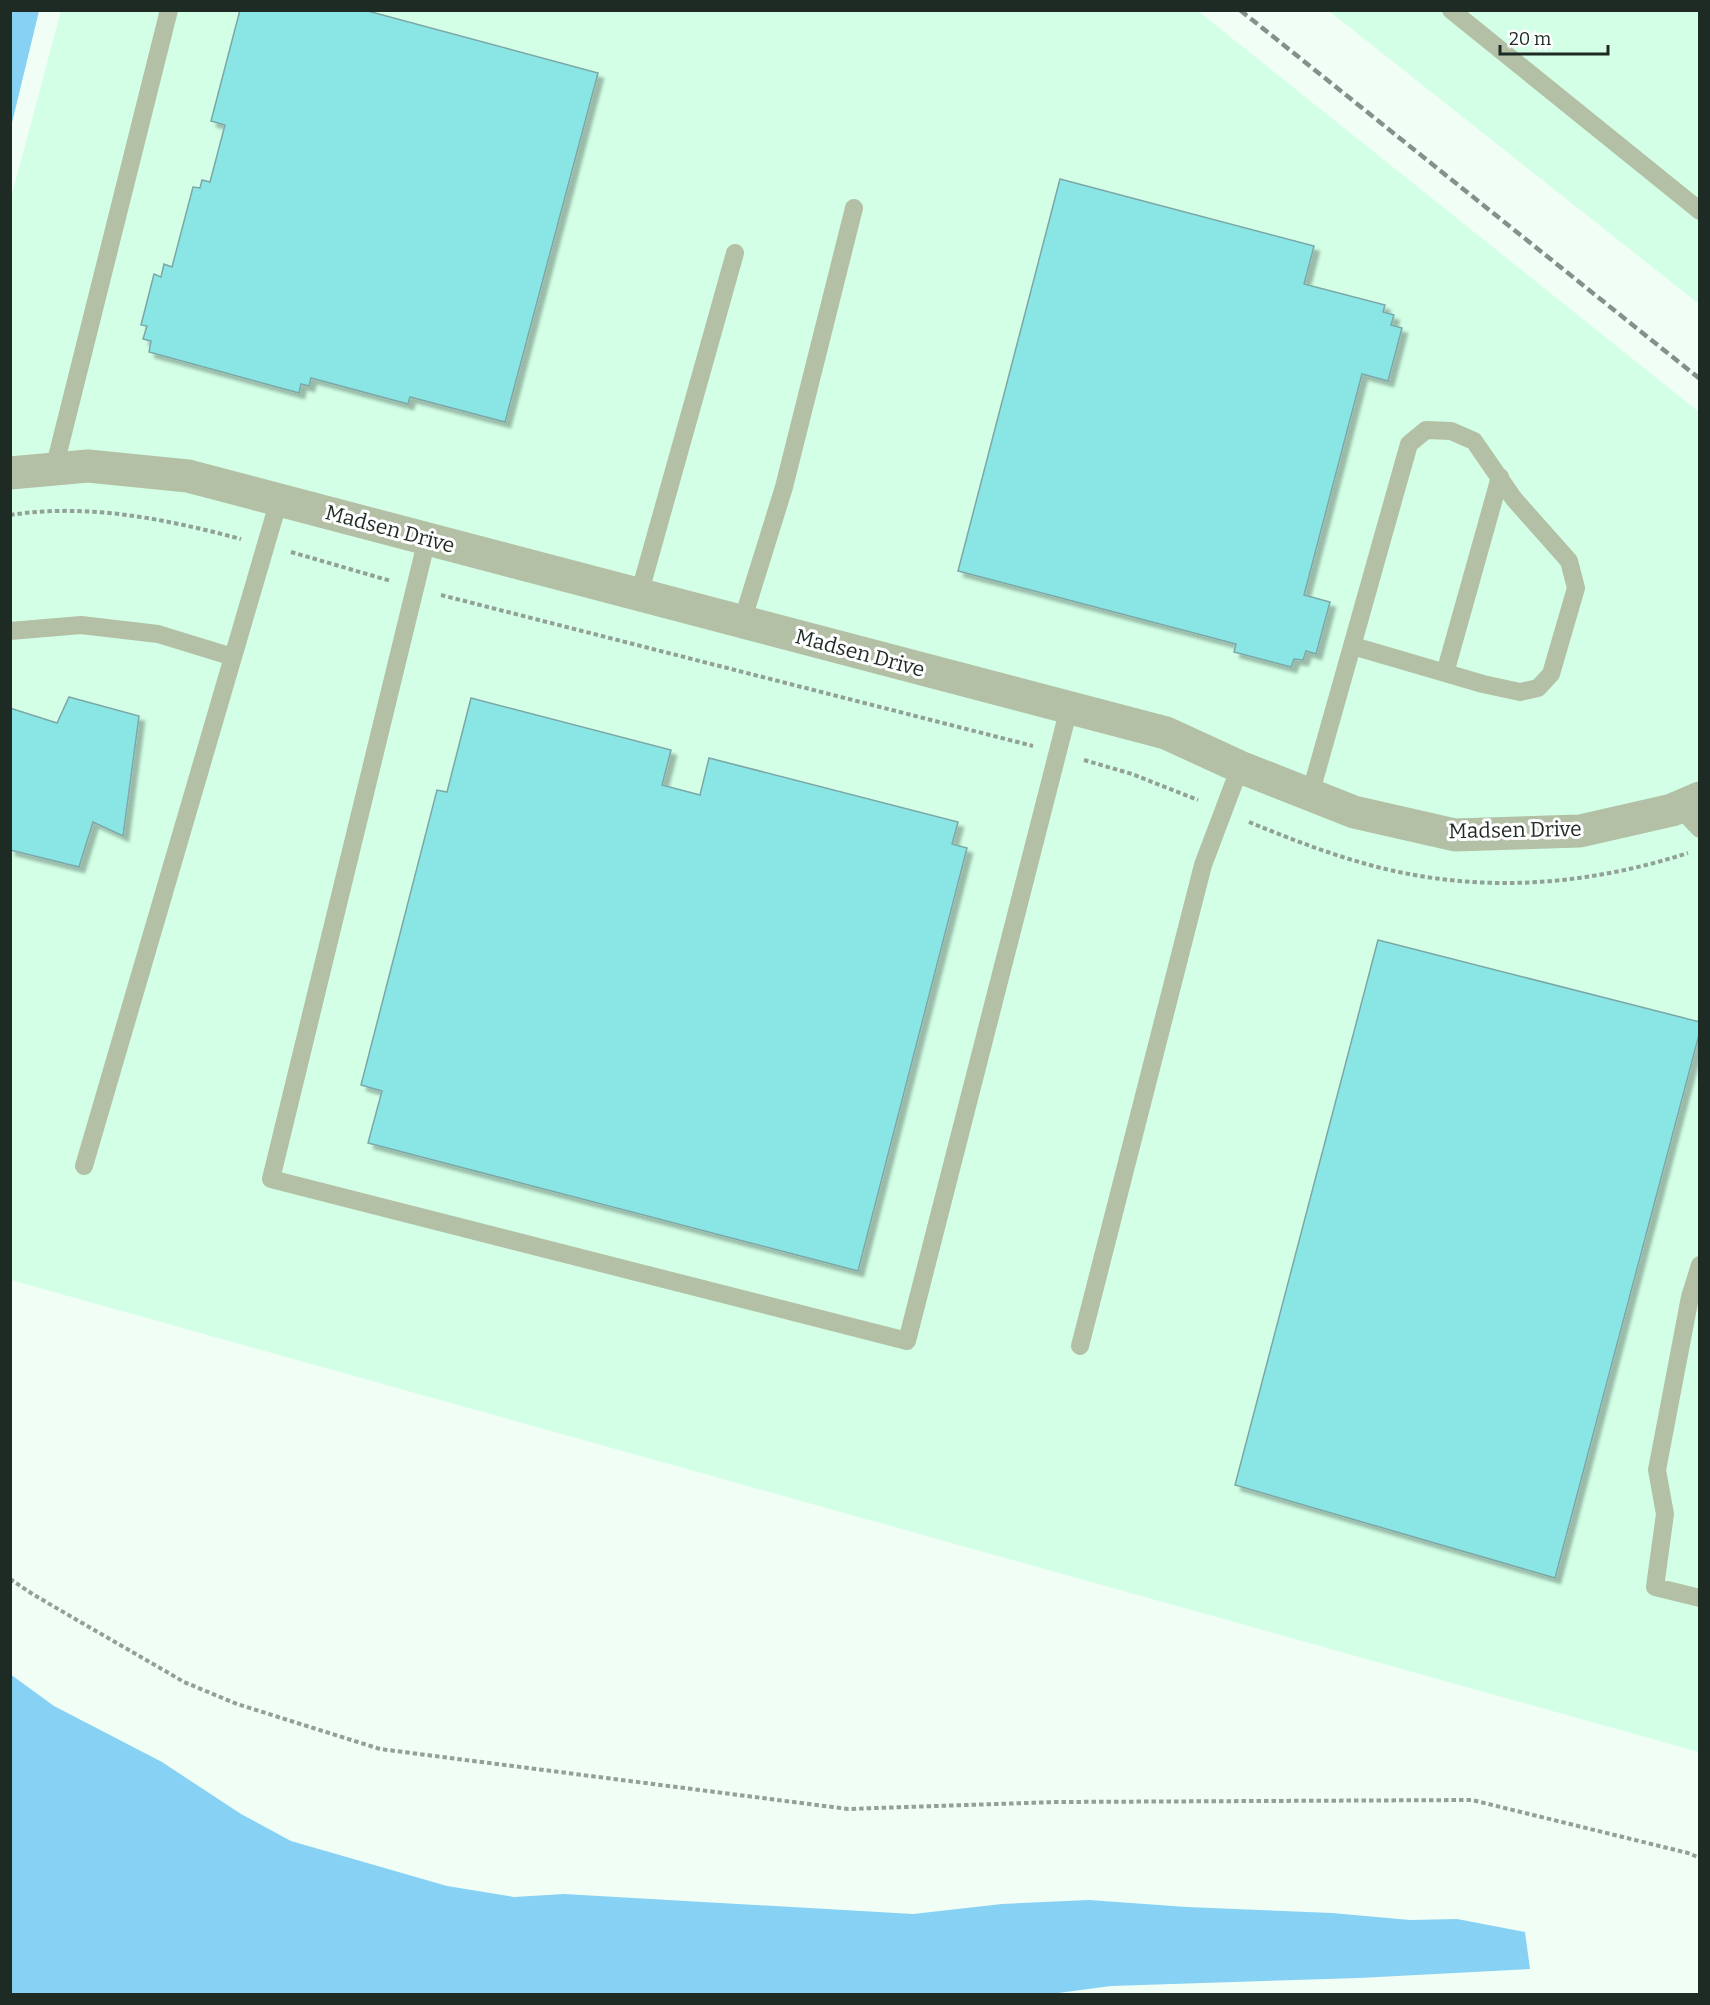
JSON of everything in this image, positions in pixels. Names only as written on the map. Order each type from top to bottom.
[{"type":"street","name":"Madsen Drive","points":[[10,473],[88,466],[188,476],[1166,733],[1240,768],[1354,812],[1455,835],[1580,831],[1672,810],[1693,811]]},
{"type":"lane","points":[[54,469],[169,10]]},
{"type":"lane","points":[[1451,10],[1700,211]]},
{"type":"lane","points":[[742,622],[784,487],[854,208]]},
{"type":"lane","points":[[639,595],[735,253]]},
{"type":"lane","points":[[1310,795],[1409,444],[1426,430],[1451,431],[1474,441],[1514,498],[1569,561],[1576,588],[1551,674],[1538,688],[1520,692],[1353,646]]},
{"type":"lane","points":[[1445,673],[1500,477]]},
{"type":"lane","points":[[84,1166],[279,500]]},
{"type":"lane","points":[[427,539],[271,1179],[907,1341],[1069,708]]},
{"type":"lane","points":[[10,631],[81,625],[158,634],[233,657]]},
{"type":"lane","points":[[1080,1346],[1203,865],[1240,768]]},
{"type":"lane","points":[[1700,1264],[1689,1297],[1657,1470],[1665,1514],[1655,1587],[1700,1598]]},
{"type":"path","points":[[10,515],[79,510],[123,514],[171,522],[266,546],[415,588],[1132,774],[1310,845],[1361,862],[1410,874],[1489,884],[1553,882],[1618,872],[1697,850]]},
{"type":"path","points":[[10,1579],[184,1682],[237,1704],[380,1749],[848,1809],[1056,1802],[1472,1800],[1688,1853],[1700,1858]]},
{"type":"shaded area","points":[[61,11],[1198,11],[1699,412],[1699,1752],[11,1280],[10,202]]},
{"type":"shaded area","points":[[1329,11],[1699,11],[1699,304]]},
{"type":"water","points":[[10,11],[39,11],[11,127]]},
{"type":"water","points":[[10,1674],[54,1706],[162,1762],[241,1814],[291,1841],[447,1886],[514,1897],[564,1894],[913,1914],[1002,1904],[1089,1900],[1332,1913],[1410,1920],[1457,1919],[1525,1932],[1530,1969],[1359,1978],[1111,1986],[1051,1994],[11,1994]]},
{"type":"building","points":[[240,10],[364,10],[598,73],[505,422],[410,397],[408,404],[311,378],[309,386],[301,384],[299,393],[149,352],[151,341],[143,339],[147,326],[141,325],[154,274],[161,277],[164,264],[172,267],[193,187],[200,188],[202,180],[210,182],[225,125],[211,121]]},
{"type":"building","points":[[1060,179],[1314,246],[1304,284],[1385,305],[1383,312],[1394,315],[1391,325],[1402,328],[1388,381],[1362,374],[1304,595],[1330,602],[1316,654],[1306,651],[1303,660],[1294,659],[1291,667],[1234,652],[1236,644],[958,571]]},
{"type":"building","points":[[69,697],[139,716],[123,836],[93,822],[79,867],[10,850],[10,708],[57,723]]},
{"type":"building","points":[[471,698],[671,750],[662,785],[700,795],[709,758],[958,822],[952,844],[967,848],[858,1271],[368,1143],[382,1091],[361,1085],[437,790],[447,792]]},
{"type":"building","points":[[1378,940],[1700,1022],[1700,1031],[1555,1578],[1235,1485]]},
{"type":"railway","points":[[1240,10],[1700,379]]}]
